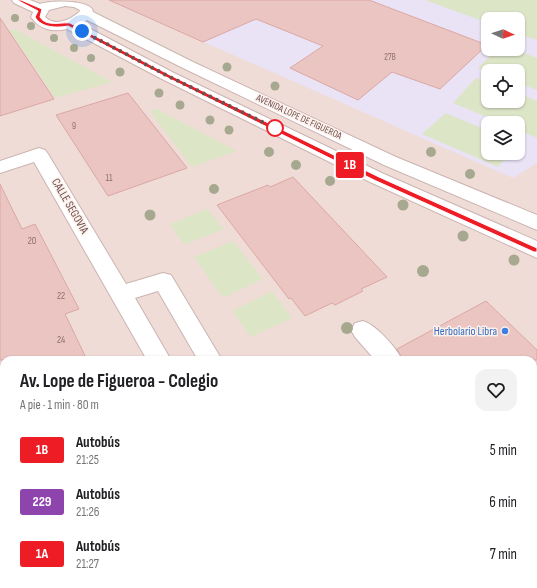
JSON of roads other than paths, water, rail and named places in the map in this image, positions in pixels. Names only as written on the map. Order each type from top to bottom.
[{"type":"street","points":[[19,0],[41,10]]},
{"type":"street","points":[[63,1],[48,5],[41,10],[38,17],[40,20],[44,23],[60,26],[69,24],[83,18],[85,10],[99,0]]},
{"type":"street","name":"AVENIDA LOPE DE FIGUEROA","points":[[63,1],[73,2],[85,10],[188,65],[390,160],[537,223]]},
{"type":"street","name":"AVENIDA LOPE DE FIGUEROA","points":[[69,24],[168,76],[377,178],[537,250]]},
{"type":"street","name":"CALLE SEGOVIA","points":[[0,167],[39,154],[157,356]]},
{"type":"street","points":[[121,294],[163,281],[208,356]]},
{"type":"street","points":[[364,330],[387,356]]},
{"type":"place","name":"Herbolario Libra","points":[[505,331]]}]
